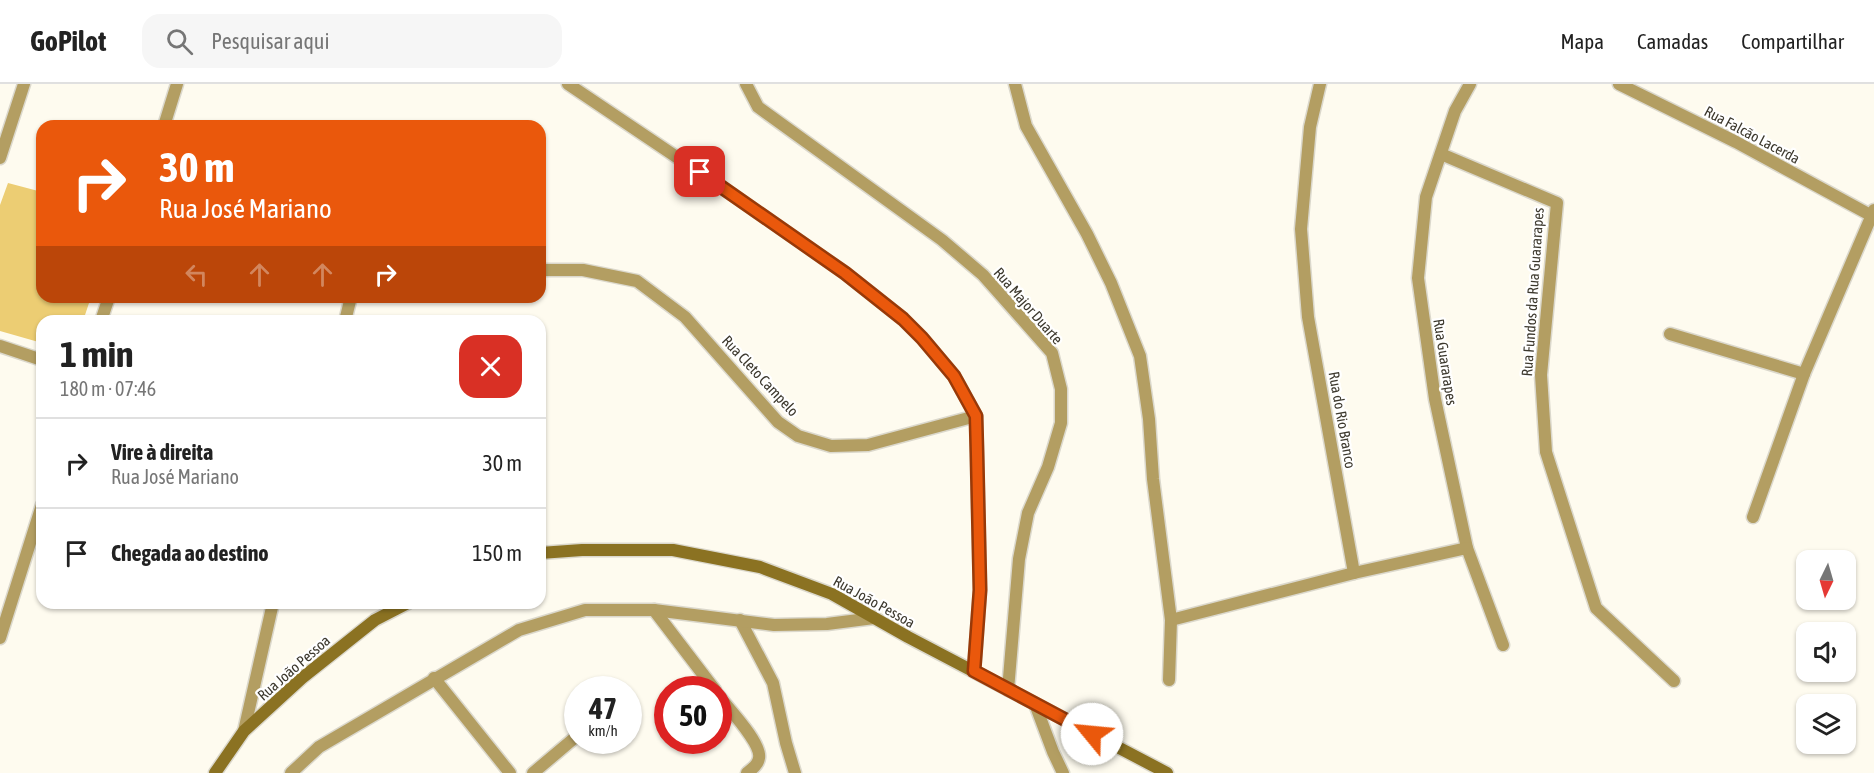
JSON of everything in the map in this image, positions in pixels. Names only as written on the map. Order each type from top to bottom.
[{"type":"main road","name":"Rua João Pessoa","points":[[546,553],[582,550],[673,550],[760,567],[832,594],[1167,773]]},
{"type":"main road","name":"Rua João Pessoa","points":[[215,773],[244,731],[302,678],[375,620],[396,609]]},
{"type":"street","points":[[0,158],[24,84]]},
{"type":"street","points":[[166,120],[177,84]]},
{"type":"street","points":[[568,84],[736,196],[845,273],[922,338],[954,376],[976,416],[980,590],[974,671]]},
{"type":"street","name":"Rua Major Duarte","points":[[746,84],[758,107],[942,240],[983,275],[1052,353],[1061,388],[1061,423],[1047,467],[1028,513],[1018,558],[1008,690]]},
{"type":"street","points":[[1015,84],[1026,126],[1087,234],[1111,283],[1140,356],[1171,620],[1169,680]]},
{"type":"street","name":"Rua do Rio Branco","points":[[1320,84],[1310,127],[1301,229],[1308,317],[1354,573]]},
{"type":"street","name":"Rua Guararapes","points":[[1470,84],[1455,111],[1426,197],[1418,278],[1435,399],[1467,548],[1503,645]]},
{"type":"street","name":"Rua Falcão Lacerda","points":[[1619,84],[1873,214]]},
{"type":"street","name":"Rua Fundos da Rua Guararapes","points":[[1441,154],[1557,203],[1541,375],[1546,452],[1596,608],[1674,681]]},
{"type":"street","points":[[1753,516],[1804,374],[1873,214]]},
{"type":"street","name":"Rua Cleto Campelo","points":[[546,270],[583,270],[637,281],[685,317],[778,422],[798,436],[831,446],[868,445],[976,416]]},
{"type":"street","points":[[1670,334],[1804,374]]},
{"type":"street","points":[[0,346],[36,358]]},
{"type":"street","points":[[0,638],[36,524]]},
{"type":"street","points":[[1171,620],[1354,573],[1467,548]]},
{"type":"street","points":[[244,731],[272,609]]},
{"type":"street","points":[[291,773],[319,747],[519,630],[585,609],[654,610],[774,625],[816,624],[874,618]]},
{"type":"street","points":[[654,610],[704,676]]},
{"type":"street","points":[[740,620],[773,683],[795,773]]},
{"type":"street","points":[[434,678],[510,773]]},
{"type":"street","points":[[1035,704],[1053,752],[1064,773]]},
{"type":"street","points":[[732,713],[757,746],[759,757],[756,765],[747,773]]},
{"type":"street","points":[[533,773],[564,747]]},
{"type":"shaded area","points":[[8,183],[36,190],[36,303],[89,303],[85,315],[36,315],[36,341],[0,331],[0,205]]},
{"type":"route","points":[[700,172],[845,273],[903,319],[954,376],[976,416],[980,590],[974,671],[1092,734]]}]
